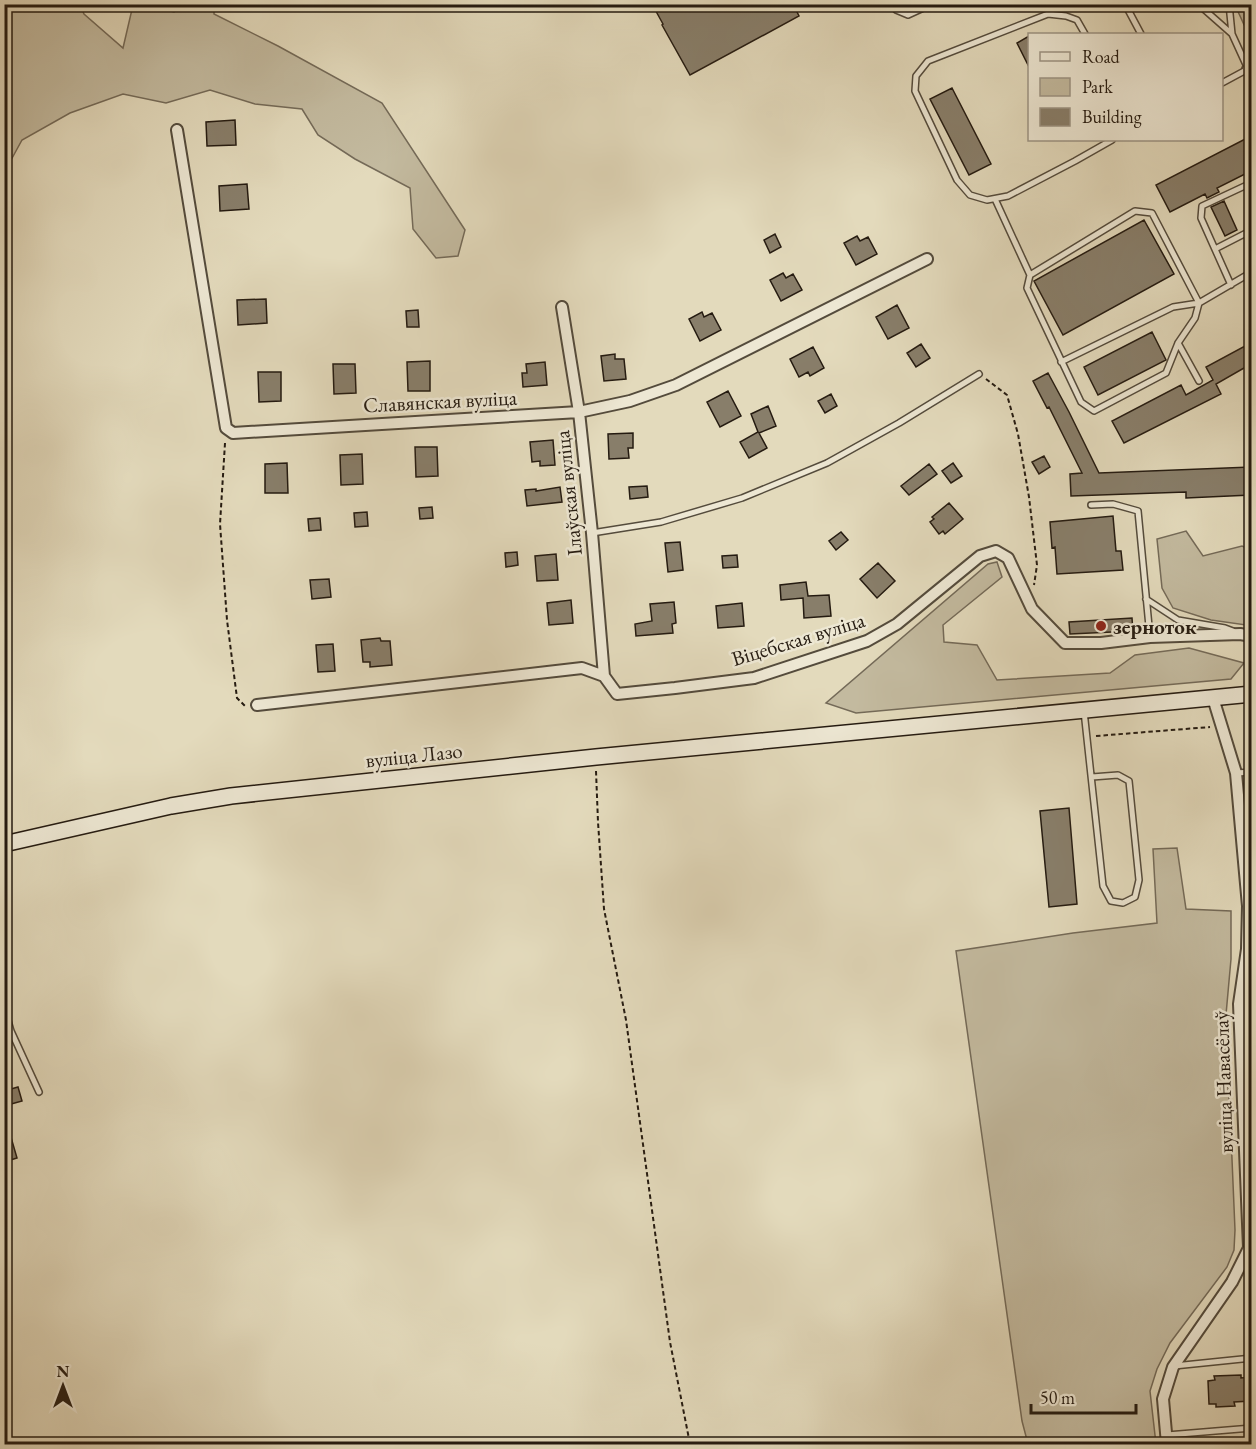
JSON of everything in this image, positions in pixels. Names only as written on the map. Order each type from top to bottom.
[{"type":"main road","name":"вуліца Лазо","points":[[4,844],[171,806],[231,796],[596,757],[1251,694]]},
{"type":"street","points":[[177,130],[226,428]]},
{"type":"street","name":"Славянская вуліца","points":[[226,428],[233,433],[579,412],[630,401],[676,385],[927,259]]},
{"type":"street","name":"Ілаўская вуліца","points":[[562,307],[579,412],[604,676]]},
{"type":"street","name":"Віцебская вуліца","points":[[257,705],[582,668],[604,676],[617,694],[754,678],[867,641],[897,624],[980,556],[996,551],[1008,558],[1032,609],[1065,643],[1101,643],[1150,637],[1240,634],[1251,636]]},
{"type":"street","name":"вуліца Навасёлаў","points":[[1166,1440],[1163,1399],[1173,1366],[1232,1282],[1250,1248],[1239,1004],[1249,949],[1248,906],[1236,773],[1213,698]]},
{"type":"lane","points":[[894,4],[896,10],[908,15],[932,4]]},
{"type":"lane","points":[[1125,4],[1140,33]]},
{"type":"lane","points":[[1198,4],[1232,34]]},
{"type":"lane","points":[[1223,82],[1250,72],[1232,34],[1229,4]]},
{"type":"lane","points":[[1084,33],[1077,20],[1066,16],[1048,15],[928,61],[916,76],[915,91],[957,180],[970,195],[987,200],[1008,196],[1110,141]]},
{"type":"lane","points":[[1231,285],[1201,218],[1202,206],[1251,185]]},
{"type":"lane","points":[[994,199],[1030,275],[1027,288],[1061,362],[1081,402],[1094,411],[1166,373],[1178,343],[1195,318],[1199,303],[1152,213],[1135,212],[1030,275]]},
{"type":"lane","points":[[1215,249],[1251,230]]},
{"type":"lane","points":[[1061,362],[1173,306],[1199,303],[1251,272]]},
{"type":"lane","points":[[1178,343],[1198,381]]},
{"type":"lane","points":[[592,533],[660,522],[742,498],[827,463],[899,423],[978,374]]},
{"type":"lane","points":[[1090,505],[1113,504],[1138,511],[1150,637]]},
{"type":"lane","points":[[1146,599],[1178,620],[1225,628],[1240,634]]},
{"type":"lane","points":[[1084,709],[1103,886],[1111,901],[1123,903],[1135,897],[1139,880],[1129,781],[1118,776],[1092,777]]},
{"type":"lane","points":[[1236,773],[1251,772]]},
{"type":"lane","points":[[4,1007],[8,1031],[39,1092]]},
{"type":"lane","points":[[1173,1366],[1251,1358]]},
{"type":"lane","points":[[1166,1440],[1251,1428]]},
{"type":"path","points":[[978,374],[1006,395],[1018,434],[1029,496],[1037,565],[1032,609]]},
{"type":"path","points":[[226,428],[220,524],[228,631],[237,698],[245,706],[257,705]]},
{"type":"path","points":[[1087,737],[1222,726]]},
{"type":"path","points":[[596,757],[604,909],[626,1020],[670,1342],[690,1444]]},
{"type":"green space","points":[[5,4],[80,5],[84,14],[123,48],[133,5],[148,5],[174,12],[186,5],[214,5],[214,14],[382,103],[465,230],[458,256],[436,258],[413,229],[410,188],[355,159],[318,135],[302,109],[255,104],[210,90],[166,103],[123,94],[70,113],[22,140],[5,171]]},
{"type":"green space","points":[[1235,5],[1251,5],[1251,40]]},
{"type":"green space","points":[[1186,531],[1203,556],[1242,546],[1251,550],[1251,613],[1246,625],[1211,620],[1173,608],[1162,588],[1157,539]]},
{"type":"green space","points":[[997,562],[1002,577],[943,625],[944,642],[977,645],[997,680],[1110,673],[1135,655],[1189,648],[1244,663],[1231,679],[856,713],[826,703],[988,564]]},
{"type":"green space","points":[[1177,848],[1186,909],[1231,911],[1231,959],[1224,1037],[1230,1112],[1234,1250],[1227,1267],[1170,1343],[1157,1369],[1150,1391],[1156,1444],[1028,1444],[1022,1421],[956,951],[1157,923],[1153,849]]},
{"type":"building","points":[[652,4],[793,4],[799,16],[690,75]]},
{"type":"building","points":[[1028,37],[1028,65],[1017,43]]},
{"type":"building","points":[[952,88],[991,164],[969,175],[930,99]]},
{"type":"building","points":[[235,120],[236,145],[207,146],[206,122]]},
{"type":"building","points":[[1251,136],[1251,171],[1217,188],[1219,192],[1207,198],[1205,194],[1170,212],[1156,185]]},
{"type":"building","points":[[247,184],[249,209],[220,211],[219,186]]},
{"type":"building","points":[[1224,201],[1237,230],[1225,236],[1211,207]]},
{"type":"building","points":[[1144,220],[1174,274],[1063,335],[1034,281]]},
{"type":"building","points":[[775,234],[781,247],[770,253],[764,240]]},
{"type":"building","points":[[857,236],[860,241],[868,237],[877,254],[856,265],[844,243]]},
{"type":"building","points":[[783,273],[786,278],[793,274],[802,290],[781,301],[770,280]]},
{"type":"building","points":[[266,299],[267,323],[238,325],[237,300]]},
{"type":"building","points":[[897,305],[909,328],[888,339],[876,317]]},
{"type":"building","points":[[418,310],[419,327],[407,327],[406,311]]},
{"type":"building","points":[[702,312],[704,317],[712,313],[721,330],[700,341],[689,319]]},
{"type":"building","points":[[1152,332],[1166,360],[1098,395],[1084,367]]},
{"type":"building","points":[[921,344],[930,358],[916,367],[907,353]]},
{"type":"building","points":[[1245,346],[1251,358],[1251,364],[1216,384],[1221,394],[1124,443],[1112,421],[1181,385],[1186,395],[1213,380],[1206,367]]},
{"type":"building","points":[[813,347],[824,368],[810,376],[808,372],[799,377],[790,359]]},
{"type":"building","points":[[615,354],[615,359],[624,359],[626,379],[604,381],[601,356]]},
{"type":"building","points":[[430,361],[430,391],[408,391],[407,362]]},
{"type":"building","points":[[545,362],[547,385],[523,387],[522,373],[527,373],[526,364]]},
{"type":"building","points":[[333,364],[355,364],[356,393],[334,394]]},
{"type":"building","points":[[258,372],[281,372],[281,401],[259,402]]},
{"type":"building","points":[[1048,373],[1099,473],[1251,467],[1251,495],[1186,498],[1186,492],[1071,496],[1070,474],[1082,473],[1049,407],[1047,408],[1033,381]]},
{"type":"building","points":[[728,391],[741,416],[720,427],[707,402]]},
{"type":"building","points":[[831,394],[837,406],[825,413],[818,401]]},
{"type":"building","points":[[768,406],[776,426],[759,433],[767,448],[749,458],[740,442],[758,432],[751,414]]},
{"type":"building","points":[[633,433],[633,448],[628,448],[629,458],[609,459],[608,434]]},
{"type":"building","points":[[553,440],[555,465],[540,466],[540,461],[532,462],[530,442]]},
{"type":"building","points":[[415,447],[437,447],[438,476],[416,477]]},
{"type":"building","points":[[362,454],[363,484],[341,485],[340,455]]},
{"type":"building","points":[[1044,456],[1050,467],[1039,474],[1032,462]]},
{"type":"building","points":[[287,463],[288,493],[265,493],[265,464]]},
{"type":"building","points":[[953,463],[962,476],[951,483],[942,471]]},
{"type":"building","points":[[929,464],[937,474],[909,495],[901,486]]},
{"type":"building","points":[[647,486],[648,497],[630,499],[629,487]]},
{"type":"building","points":[[560,487],[562,502],[527,506],[525,490],[536,489],[536,491]]},
{"type":"building","points":[[949,503],[963,519],[945,534],[943,531],[939,534],[930,522],[934,519],[932,517]]},
{"type":"building","points":[[432,507],[433,518],[420,519],[419,508]]},
{"type":"building","points":[[367,512],[368,526],[355,527],[354,513]]},
{"type":"building","points":[[1113,516],[1116,551],[1121,551],[1123,570],[1057,574],[1050,522]]},
{"type":"building","points":[[320,518],[321,530],[309,531],[308,519]]},
{"type":"building","points":[[841,532],[848,540],[836,550],[829,541]]},
{"type":"building","points":[[680,542],[683,570],[668,572],[665,543]]},
{"type":"building","points":[[517,552],[518,565],[506,567],[505,553]]},
{"type":"building","points":[[556,554],[558,580],[537,581],[535,556]]},
{"type":"building","points":[[737,555],[738,567],[723,568],[722,556]]},
{"type":"building","points":[[878,563],[895,581],[877,598],[860,579]]},
{"type":"building","points":[[329,579],[331,597],[312,599],[310,580]]},
{"type":"building","points":[[806,582],[808,596],[829,595],[831,616],[804,618],[803,598],[781,600],[780,585]]},
{"type":"building","points":[[571,600],[573,623],[549,625],[547,603]]},
{"type":"building","points":[[674,602],[676,623],[672,624],[673,633],[636,636],[635,624],[652,621],[650,604]]},
{"type":"building","points":[[742,603],[744,626],[718,628],[716,606]]},
{"type":"building","name":"зерноток","points":[[1132,618],[1133,631],[1070,634],[1069,622]]},
{"type":"building","points":[[380,638],[381,641],[390,641],[392,665],[370,667],[370,662],[363,662],[361,640]]},
{"type":"building","points":[[333,644],[335,671],[318,672],[316,645]]},
{"type":"building","points":[[1069,808],[1077,904],[1049,907],[1040,811]]},
{"type":"building","points":[[18,1087],[22,1101],[4,1106],[4,1091]]},
{"type":"building","points":[[4,1127],[8,1127],[17,1158],[4,1162]]},
{"type":"building","points":[[1241,1375],[1241,1378],[1251,1377],[1251,1401],[1234,1402],[1235,1406],[1216,1407],[1216,1404],[1209,1404],[1208,1381],[1215,1380],[1214,1376]]},
{"type":"place","name":"зерноток","points":[[1101,626]]}]
